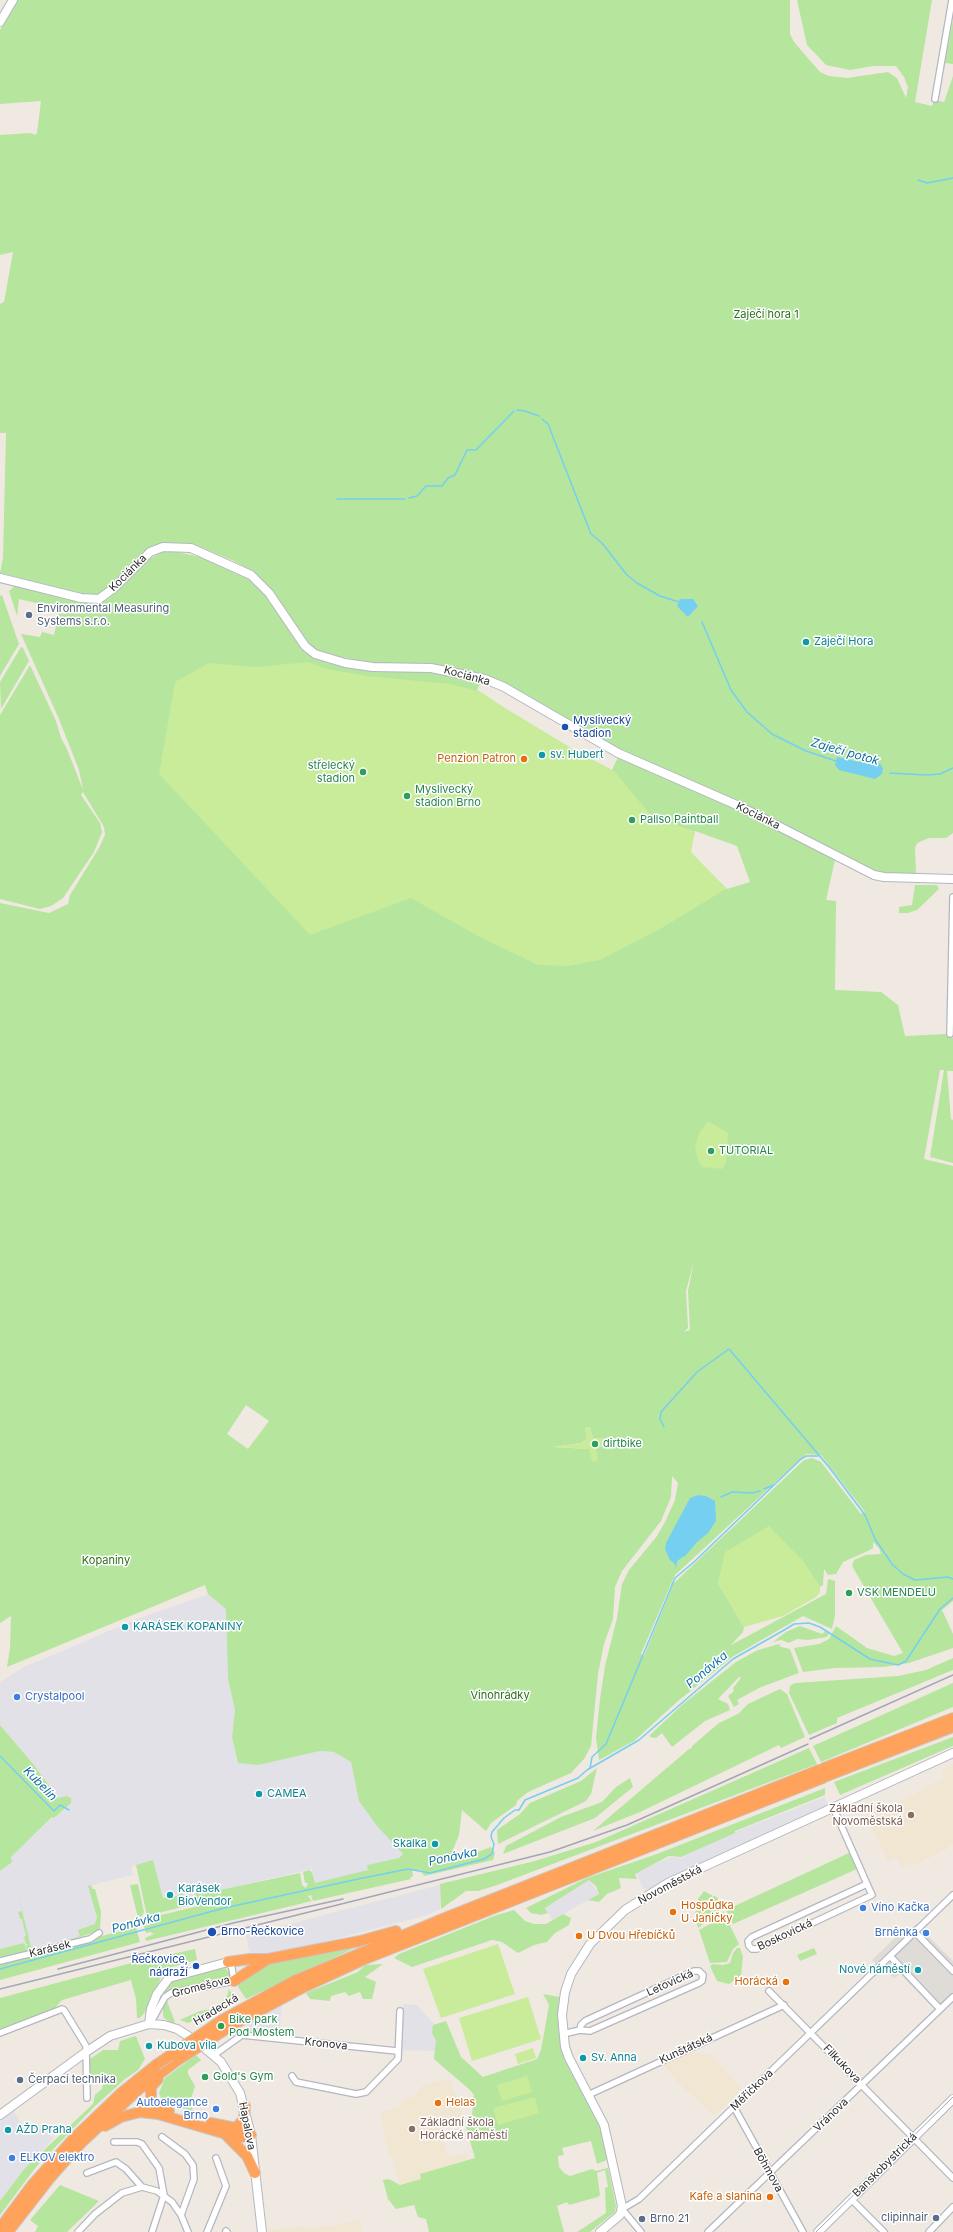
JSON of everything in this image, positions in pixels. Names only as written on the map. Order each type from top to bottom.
[{"type":"highway","points":[[503,1900],[823,1773],[953,1718]]},
{"type":"highway","points":[[823,1773],[953,1726]]},
{"type":"highway","name":"Hradecká","points":[[8,2232],[26,2208],[82,2142],[118,2107],[160,2070],[232,2014],[446,1917],[503,1900]]},
{"type":"highway","name":"Hradecká","points":[[0,2228],[32,2185],[74,2138],[116,2098],[298,1984],[351,1964],[503,1900]]},
{"type":"highway","points":[[228,1962],[250,1958],[268,1959],[360,1941],[446,1917]]},
{"type":"highway","points":[[234,1980],[268,1959]]},
{"type":"highway","points":[[160,2070],[152,2084],[150,2091],[150,2100],[157,2106],[205,2121],[236,2128],[251,2135]]},
{"type":"highway","points":[[236,2128],[244,2119],[245,2106]]},
{"type":"highway","points":[[82,2142],[113,2120],[140,2112],[158,2114],[226,2134],[242,2137],[251,2135]]},
{"type":"highway","points":[[226,2134],[248,2156],[255,2173]]},
{"type":"street","points":[[0,22],[13,0]]},
{"type":"street","points":[[935,99],[952,12],[952,0]]},
{"type":"street","name":"Kociánka","points":[[2,578],[81,598],[99,599],[114,588],[150,552],[163,547],[191,548],[251,575],[269,593],[305,646],[315,654],[345,663],[373,667],[431,668],[485,679],[504,687],[618,753],[739,806],[874,874],[884,877],[953,879]]},
{"type":"street","points":[[950,1034],[953,897]]},
{"type":"street","name":"Novoměstská","points":[[622,2209],[604,2125],[569,2058],[563,2034],[563,2004],[571,1974],[590,1944],[622,1913],[672,1881],[953,1753]]},
{"type":"street","name":"Boskovická","points":[[833,1807],[872,1895],[760,1948],[752,1949],[749,1946],[748,1941],[752,1937],[867,1884]]},
{"type":"street","points":[[940,2009],[890,1956],[953,1895]]},
{"type":"street","points":[[915,1932],[953,1972]]},
{"type":"street","name":"Karásek","points":[[0,1961],[90,1938],[99,1933]]},
{"type":"street","name":"Měřičkova","points":[[622,2209],[639,2199],[890,1956]]},
{"type":"street","name":"Gromešova","points":[[228,1962],[232,1968],[234,1980],[171,1993],[165,1997],[149,2024],[151,2009],[157,1994],[170,1978],[228,1962]]},
{"type":"street","name":"Letovická","points":[[563,2034],[580,2030],[590,2031],[699,1983],[703,1977],[701,1972],[694,1971],[585,2021],[580,2030]]},
{"type":"street","name":"Filkukova","points":[[769,1991],[953,2178]]},
{"type":"street","name":"Vránova","points":[[708,2232],[953,1997]]},
{"type":"street","name":"Kunštátská","points":[[588,2095],[784,2005]]},
{"type":"street","points":[[0,2034],[62,2009],[86,2046],[87,2098]]},
{"type":"street","points":[[292,2076],[296,2082],[359,2094],[366,2092],[398,2059],[397,2052],[400,2011]]},
{"type":"street","points":[[0,2115],[86,2052],[121,2031],[149,2024]]},
{"type":"street","name":"Hapalova","points":[[149,2024],[164,2025],[178,2029],[214,2055],[230,2074],[245,2106],[251,2135],[262,2232]]},
{"type":"street","name":"Kronova","points":[[214,2055],[242,2035],[397,2052]]},
{"type":"street","name":"Banskobystrická","points":[[818,2232],[953,2098]]},
{"type":"street","name":"Böhmova","points":[[734,2107],[803,2232]]},
{"type":"street","points":[[162,2137],[185,2154],[193,2165],[194,2179],[181,2215]]},
{"type":"street","points":[[114,2142],[137,2142],[146,2147],[159,2168],[164,2195],[152,2232]]},
{"type":"street","points":[[207,2232],[226,2186],[216,2158]]},
{"type":"street","points":[[88,2173],[116,2162],[126,2169],[142,2187]]},
{"type":"street","points":[[78,2232],[102,2209],[122,2193],[142,2187],[152,2189],[164,2195],[172,2202],[181,2215],[188,2232]]},
{"type":"street","points":[[851,2199],[884,2232]]},
{"type":"street","points":[[929,2232],[953,2207]]},
{"type":"street","points":[[600,2232],[618,2217],[622,2209],[641,2232]]},
{"type":"shaded area","points":[[208,1594],[226,1609],[228,1679],[235,1710],[232,1737],[238,1763],[258,1765],[320,1751],[334,1752],[351,1762],[360,1799],[377,1826],[403,1854],[399,1858],[367,1865],[369,1870],[315,1883],[312,1869],[185,1898],[182,1893],[177,1896],[163,1898],[161,1890],[137,1865],[131,1867],[133,1875],[92,1885],[99,1913],[97,1924],[80,1936],[0,1956],[0,1867],[53,1817],[55,1818],[71,1803],[67,1797],[58,1799],[34,1765],[0,1725],[0,1682],[24,1667],[137,1619]]},
{"type":"shaded area","name":"Základní škola Novoměstská","points":[[953,1764],[953,1843],[947,1849],[912,1866],[910,1863],[902,1867],[897,1857],[888,1861],[866,1816],[872,1813],[870,1808],[876,1805],[878,1811],[922,1791],[921,1789],[944,1778],[941,1772]]},
{"type":"shaded area","points":[[825,1797],[828,1806],[667,1879],[647,1891],[642,1886],[636,1872],[671,1857],[681,1858],[735,1832]]},
{"type":"shaded area","points":[[589,1879],[599,1894],[552,1920],[545,1908]]},
{"type":"shaded area","points":[[440,1885],[440,1909],[428,1915],[273,1955],[250,1956],[246,1935]]},
{"type":"shaded area","name":"Nové náměstí","points":[[916,1924],[953,1961],[953,1992],[935,2010],[900,1974],[894,1978],[872,1960],[898,1935],[909,1930]]},
{"type":"shaded area","points":[[403,2004],[417,2005],[436,2026],[437,2051],[399,2050]]},
{"type":"shaded area","points":[[282,2005],[279,2034],[241,2031],[250,2022]]},
{"type":"shaded area","points":[[690,2052],[711,2055],[742,2089],[714,2116],[692,2094],[686,2091],[664,2066],[665,2063]]},
{"type":"shaded area","name":"Základní škola Horácké náměstí","points":[[450,2079],[464,2123],[455,2126],[453,2119],[438,2123],[448,2158],[467,2153],[469,2160],[420,2174],[421,2179],[400,2185],[391,2155],[389,2155],[380,2113],[399,2107],[403,2100],[416,2096],[422,2086]]},
{"type":"shaded area","points":[[13,2111],[22,2124],[27,2121],[54,2138],[25,2168],[0,2201],[0,2120]]},
{"type":"shaded area","points":[[359,2220],[362,2232],[268,2232],[268,2230],[307,2226],[308,2228],[343,2224]]},
{"type":"green space","name":"Zaječí hora 1","points":[[18,0],[790,0],[790,34],[794,42],[820,72],[829,76],[847,78],[888,72],[897,78],[906,98],[908,87],[904,77],[896,66],[873,66],[850,70],[826,65],[807,45],[797,0],[932,0],[915,102],[932,106],[934,100],[944,102],[953,76],[953,833],[946,838],[929,838],[917,843],[915,848],[916,874],[882,873],[874,870],[744,804],[609,744],[497,680],[482,674],[431,664],[373,663],[317,652],[308,645],[273,592],[254,572],[234,561],[193,544],[157,544],[147,549],[103,593],[98,595],[87,596],[0,573],[3,558],[6,433],[0,433],[0,304],[4,302],[13,252],[0,255],[0,135],[31,133],[35,135],[37,133],[41,101],[0,104],[0,30]]},
{"type":"green space","points":[[953,20],[953,64],[945,63]]},
{"type":"green space","points":[[167,550],[201,557],[248,579],[268,598],[305,653],[328,663],[345,667],[431,671],[481,682],[477,690],[574,750],[612,770],[618,757],[740,810],[835,860],[826,900],[836,901],[835,990],[881,992],[898,1005],[905,1036],[946,1034],[950,1038],[953,1038],[953,1071],[947,1071],[951,1119],[953,1120],[953,1163],[930,1157],[944,1070],[940,1070],[924,1159],[953,1166],[953,1601],[942,1610],[953,1634],[953,1648],[909,1663],[884,1667],[835,1668],[803,1672],[794,1648],[819,1644],[829,1639],[836,1626],[867,1648],[894,1656],[903,1653],[852,1566],[854,1560],[866,1555],[881,1554],[879,1548],[873,1542],[873,1548],[843,1562],[836,1574],[828,1575],[824,1569],[823,1585],[820,1587],[801,1559],[718,1583],[744,1627],[743,1632],[731,1645],[826,1594],[828,1579],[835,1581],[835,1615],[832,1629],[803,1616],[732,1657],[678,1701],[634,1741],[599,1760],[596,1738],[600,1699],[605,1666],[617,1618],[622,1584],[629,1570],[657,1536],[665,1522],[675,1500],[678,1483],[672,1476],[671,1497],[661,1521],[622,1571],[615,1587],[613,1619],[604,1644],[598,1674],[591,1746],[584,1759],[571,1773],[528,1792],[517,1801],[516,1805],[491,1823],[486,1831],[462,1810],[459,1835],[452,1852],[456,1860],[491,1847],[495,1853],[493,1860],[424,1876],[421,1870],[412,1870],[413,1877],[410,1877],[411,1879],[313,1901],[311,1895],[308,1896],[312,1901],[146,1941],[145,1938],[154,1934],[150,1932],[146,1933],[144,1926],[149,1925],[148,1918],[199,1906],[199,1903],[193,1899],[197,1892],[201,1894],[300,1873],[302,1885],[306,1888],[308,1883],[305,1883],[303,1872],[309,1870],[312,1872],[315,1883],[368,1870],[367,1865],[399,1858],[403,1854],[377,1826],[359,1801],[351,1762],[334,1752],[320,1751],[258,1765],[238,1763],[232,1737],[235,1710],[228,1679],[226,1609],[208,1594],[205,1585],[7,1667],[10,1648],[11,1616],[0,1623],[0,903],[49,913],[68,904],[70,895],[99,848],[105,835],[104,827],[83,792],[81,795],[100,823],[102,832],[94,852],[63,898],[51,906],[40,909],[0,899],[0,715],[30,665],[56,721],[61,738],[67,749],[83,790],[79,770],[59,719],[21,634],[40,637],[42,632],[54,635],[59,613],[65,614],[66,610],[19,599],[17,616],[9,591],[16,585],[95,605],[108,599],[145,561]],"holes":[[[695,831],[737,846],[750,882],[727,889],[690,852]],[[694,1261],[688,1291],[690,1330],[684,1332],[688,1328],[686,1291]],[[246,1405],[269,1421],[248,1449],[227,1434]],[[585,1427],[590,1427],[593,1438],[615,1440],[616,1443],[599,1447],[596,1450],[597,1461],[589,1449],[553,1447],[582,1443],[587,1438]],[[806,1454],[821,1455],[865,1512],[861,1514],[821,1462],[812,1458],[804,1460],[673,1584],[644,1656],[641,1654],[675,1575]]]},
{"type":"green space","points":[[2,595],[19,644],[0,676],[0,596]]},
{"type":"green space","points":[[21,647],[23,648],[29,661],[1,709],[0,682]]},
{"type":"green space","name":"Myslivecký stadion Brno","points":[[308,662],[327,669],[367,676],[450,684],[481,692],[574,750],[615,772],[653,818],[695,831],[691,852],[726,889],[660,929],[600,960],[568,966],[538,965],[478,936],[411,898],[310,935],[159,774],[175,682],[209,663],[256,667]]},
{"type":"green space","points":[[915,885],[937,885],[939,889],[917,910],[908,913],[899,913],[899,907],[912,905]]},
{"type":"green space","name":"TUTORIAL","points":[[708,1121],[728,1133],[726,1163],[722,1169],[702,1167],[697,1157],[695,1145],[700,1132]]},
{"type":"green space","name":"dirtbike","points":[[585,1427],[590,1427],[593,1438],[616,1440],[616,1443],[599,1447],[596,1450],[597,1461],[592,1461],[589,1449],[553,1447],[583,1443],[587,1438]]},
{"type":"green space","points":[[769,1526],[801,1559],[820,1587],[820,1592],[816,1597],[783,1616],[744,1627],[718,1583],[725,1552]]},
{"type":"green space","points":[[800,1626],[822,1634],[825,1631],[829,1634],[827,1637],[808,1640],[797,1639],[789,1643],[781,1640],[773,1642],[786,1632]]},
{"type":"green space","points":[[779,1644],[781,1647],[790,1649],[799,1673],[761,1687],[737,1700],[739,1704],[734,1707],[728,1696],[734,1691],[733,1688],[741,1678],[739,1677],[718,1699],[728,1704],[730,1710],[705,1721],[672,1747],[662,1733],[656,1738],[650,1737],[650,1735],[682,1705],[736,1662],[758,1650]]},
{"type":"green space","points":[[953,1658],[953,1670],[837,1718],[837,1723],[809,1735],[789,1693],[790,1686],[795,1683],[898,1676],[926,1670]]},
{"type":"green space","points":[[953,1683],[953,1707],[821,1762],[813,1746]]},
{"type":"green space","points":[[780,1689],[787,1694],[805,1737],[781,1748],[779,1745],[640,1812],[593,1831],[692,1748],[692,1746],[719,1723],[738,1714],[748,1704]]},
{"type":"green space","points":[[0,1725],[34,1765],[58,1798],[67,1796],[71,1798],[71,1803],[54,1818],[52,1817],[11,1857],[12,1862],[0,1871]]},
{"type":"green space","points":[[953,1737],[953,1746],[840,1795],[834,1782]]},
{"type":"green space","points":[[809,1748],[817,1764],[497,1885],[478,1891],[466,1891],[441,1909],[440,1884],[535,1861],[596,1842]]},
{"type":"green space","points":[[597,1768],[591,1794],[586,1801],[498,1844],[497,1830],[520,1814],[530,1803],[581,1781]]},
{"type":"green space","points":[[630,1778],[633,1787],[595,1818],[503,1854],[506,1846],[561,1817],[602,1802],[616,1787]]},
{"type":"green space","points":[[825,1788],[825,1795],[735,1831],[735,1833],[681,1857],[669,1856],[635,1874],[637,1879],[619,1878],[621,1888],[607,1894],[599,1902],[588,1900],[599,1894],[596,1886],[589,1880],[545,1908],[548,1913],[541,1915],[531,1913],[526,1908],[587,1878],[657,1854]]},
{"type":"green space","points":[[849,1853],[857,1869],[733,1924],[726,1910]]},
{"type":"green space","points":[[153,1860],[163,1898],[177,1896],[182,1893],[185,1898],[182,1895],[179,1895],[179,1901],[186,1900],[186,1906],[147,1916],[136,1865]]},
{"type":"green space","points":[[12,1869],[31,1947],[34,1947],[27,1950],[26,1945],[30,1944],[26,1944],[24,1937],[26,1936],[22,1919],[20,1919],[18,1912],[22,1911]]},
{"type":"green space","points":[[138,1884],[144,1912],[142,1916],[138,1918],[130,1885]]},
{"type":"green space","points":[[91,1885],[92,1889],[95,1889],[101,1912],[100,1928],[97,1931],[80,1937],[49,1945],[80,1936],[78,1930],[95,1924],[97,1917],[88,1886]]},
{"type":"green space","points":[[704,1891],[713,1896],[697,1907],[698,1899]]},
{"type":"green space","points":[[714,1896],[717,1897],[722,1909],[698,1928],[695,1912]]},
{"type":"green space","points":[[514,1910],[525,1921],[534,1924],[546,1924],[563,1914],[571,1918],[569,1925],[555,1933],[547,1942],[534,1945],[518,1953],[502,1942],[492,1940],[412,1967],[394,1958],[399,1954],[494,1916]]},
{"type":"green space","points":[[723,1911],[739,1944],[733,1949],[727,1962],[710,1963],[699,1930],[712,1923]]},
{"type":"green space","points":[[136,1927],[140,1942],[0,1980],[0,1963]]},
{"type":"green space","points":[[24,1943],[27,1951],[0,1958],[0,1949]]},
{"type":"green space","points":[[498,1944],[515,1994],[441,2018],[423,1969]]},
{"type":"green space","points":[[361,1945],[246,1999],[238,1987],[241,1979],[265,1963]]},
{"type":"green space","points":[[737,1948],[740,1948],[743,1957],[741,1975],[729,1984],[717,1981],[710,1966],[713,1964],[723,1965],[730,1963],[733,1953]]},
{"type":"green space","points":[[814,1948],[817,1954],[800,1961],[797,1955]]},
{"type":"green space","points":[[195,1949],[197,1960],[165,1969],[145,2012],[140,2018],[137,2018],[136,1999],[131,1980],[62,2000],[55,2008],[0,2029],[0,1998],[139,1961]]},
{"type":"green space","points":[[383,1964],[365,1977],[376,1982],[372,1999],[363,1999],[360,1992],[349,1996],[345,1992],[331,1996],[330,2001],[310,1999],[306,1993],[358,1972],[365,1965]]},
{"type":"green space","points":[[225,1968],[230,1973],[226,1980],[178,1988],[164,1994],[162,1991],[171,1981]]},
{"type":"green space","points":[[229,1989],[235,2000],[232,2002],[188,2023],[180,2020],[200,2011],[215,2008],[227,1996]]},
{"type":"green space","points":[[543,1994],[559,1997],[558,2028],[564,2059],[602,2130],[609,2157],[607,2160],[597,2164],[591,2141],[562,2148],[564,2155],[558,2156],[559,2167],[564,2173],[570,2176],[592,2169],[596,2171],[608,2168],[616,2206],[615,2212],[590,2232],[577,2232],[606,2213],[605,2188],[608,2187],[605,2170],[597,2173],[600,2195],[598,2197],[569,2205],[567,2202],[557,2206],[564,2232],[429,2232],[426,2219],[418,2217],[414,2205],[396,2209],[388,2199],[383,2180],[389,2179],[400,2185],[421,2179],[420,2174],[475,2158],[466,2127],[471,2125],[474,2095],[434,2059],[436,2040],[432,2033],[433,2025],[446,2021],[461,2057],[483,2077],[537,2059],[541,2050],[549,2005]]},
{"type":"green space","points":[[528,1997],[541,2039],[472,2061],[459,2018]]},
{"type":"green space","points":[[167,2001],[175,2022],[172,2023],[164,2018],[163,2014],[163,2007]]},
{"type":"green space","points":[[136,2036],[145,2059],[138,2070],[125,2079],[94,2107],[36,2167],[0,2215],[0,2201],[25,2168],[93,2104],[95,2095],[102,2089],[103,2084],[98,2075],[88,2075],[90,2059],[103,2050],[118,2050],[120,2041]]},
{"type":"green space","points":[[533,2048],[536,2058],[518,2064],[515,2054]]},
{"type":"green space","points":[[196,2055],[201,2060],[188,2070],[188,2074],[195,2086],[190,2102],[194,2113],[162,2100],[159,2093],[165,2078]]},
{"type":"green space","points":[[527,2076],[532,2092],[502,2101],[497,2085]]},
{"type":"green space","points":[[535,2097],[539,2113],[498,2125],[493,2108]]},
{"type":"green space","points":[[60,2185],[99,2201],[67,2232],[35,2232],[38,2226],[30,2220]]},
{"type":"water","points":[[680,599],[693,599],[698,606],[688,617],[677,606]]},
{"type":"water","points":[[837,757],[859,762],[880,764],[883,768],[882,774],[875,779],[839,770],[835,765]]},
{"type":"water","points":[[698,1495],[706,1496],[715,1501],[716,1521],[708,1533],[697,1542],[686,1555],[677,1561],[676,1569],[675,1564],[670,1560],[665,1549],[666,1543],[690,1498]]},
{"type":"waterway","points":[[918,180],[927,183],[953,178]]},
{"type":"waterway","points":[[517,410],[539,416]]},
{"type":"waterway","points":[[409,498],[417,496],[426,486],[442,486],[448,478],[455,475],[467,450],[476,450],[514,411]]},
{"type":"waterway","points":[[542,419],[548,424],[591,534],[602,543],[627,575],[637,583],[660,596],[679,602]]},
{"type":"waterway","points":[[337,499],[405,499]]},
{"type":"waterway","name":"Zaječí potok","points":[[702,622],[731,690],[747,712],[772,734],[806,751],[836,761]]},
{"type":"waterway","name":"Zaječí potok","points":[[890,773],[926,775],[940,774],[953,768]]},
{"type":"waterway","points":[[664,1427],[660,1419],[661,1412],[697,1372],[729,1349],[829,1467],[865,1515],[875,1539],[892,1564],[903,1574],[915,1580],[948,1577],[953,1579]]},
{"type":"waterway","points":[[590,1768],[592,1757],[606,1744],[675,1578],[694,1562],[801,1459],[806,1456],[818,1456]]},
{"type":"waterway","points":[[764,1489],[774,1485]]},
{"type":"waterway","points":[[721,1497],[732,1492],[752,1493],[760,1491]]},
{"type":"waterway","name":"Ponávka","points":[[0,1969],[224,1908],[408,1869],[430,1873],[484,1859],[492,1854],[494,1844],[491,1837],[492,1832],[504,1818],[515,1810],[519,1810],[525,1800],[578,1778],[587,1770],[639,1740],[733,1659],[794,1624],[809,1623],[820,1627],[870,1659],[898,1665],[906,1661],[940,1609],[953,1598]]},
{"type":"waterway","name":"Kubelín","points":[[0,1756],[54,1811],[60,1805],[69,1810]]},
{"type":"tram line","points":[[816,2232],[953,2097]]},
{"type":"railway","points":[[810,1739],[953,1675]]},
{"type":"railway","points":[[0,1989],[550,1852],[627,1825],[808,1744]]},
{"type":"railway","points":[[58,1969],[233,1923],[343,1899]]},
{"type":"place","name":"Environmental Measuring Systems s.r.o.","points":[[29,615]]},
{"type":"place","name":"Zaječí Hora","points":[[806,642]]},
{"type":"place","name":"Myslivecký stadion","points":[[565,727]]},
{"type":"place","name":"sv. Hubert","points":[[542,755]]},
{"type":"place","name":"Penzion Patron","points":[[524,759]]},
{"type":"place","name":"střelecký stadion","points":[[363,772]]},
{"type":"place","name":"Myslivecký stadion Brno","points":[[407,796]]},
{"type":"place","name":"Pallso Paintball","points":[[632,820]]},
{"type":"place","name":"TUTORIAL","points":[[711,1151]]},
{"type":"place","name":"dirtbike","points":[[595,1444]]},
{"type":"place","name":"VSK MENDELU","points":[[849,1593]]},
{"type":"place","name":"KARÁSEK KOPANINY","points":[[125,1627]]},
{"type":"place","name":"Crystalpool","points":[[17,1697]]},
{"type":"place","name":"CAMEA","points":[[259,1794]]},
{"type":"place","name":"Základní škola Novoměstská","points":[[911,1815]]},
{"type":"place","name":"Skalka","points":[[435,1844]]},
{"type":"place","name":"Karásek BioVendor","points":[[170,1895]]},
{"type":"place","name":"Víno Kačka","points":[[863,1908]]},
{"type":"place","name":"Hospůdka U Janičky","points":[[673,1912]]},
{"type":"place","name":"Brno-Řečkovice","points":[[212,1932]]},
{"type":"place","name":"Brněnka","points":[[926,1933]]},
{"type":"place","name":"U Dvou Hřebíčků","points":[[579,1936]]},
{"type":"place","name":"Řečkovice, nádraží","points":[[196,1966]]},
{"type":"place","name":"Nové náměstí","points":[[918,1970]]},
{"type":"place","name":"Horácká","points":[[786,1982]]},
{"type":"place","name":"Bike park Pod Mostem","points":[[221,2026]]},
{"type":"place","name":"Kubova vila","points":[[149,2046]]},
{"type":"place","name":"Sv. Anna","points":[[583,2058]]},
{"type":"place","name":"Gold's Gym","points":[[205,2077]]},
{"type":"place","name":"Čerpací technika","points":[[20,2080]]},
{"type":"place","name":"Helas","points":[[438,2103]]},
{"type":"place","name":"Autoelegance Brno","points":[[216,2109]]},
{"type":"place","name":"Základní škola Horácké náměstí","points":[[412,2129]]},
{"type":"place","name":"AŽD Praha","points":[[8,2130]]},
{"type":"place","name":"ELKOV elektro","points":[[12,2158]]},
{"type":"place","name":"Kafe a slanina","points":[[770,2197]]},
{"type":"place","name":"clipinhair","points":[[936,2218]]},
{"type":"place","name":"Brno 21","points":[[642,2219]]},
{"type":"park label","name":"Kopaniny","points":[[106,1561]]},
{"type":"park label","name":"Vinohrádky","points":[[500,1696]]}]
